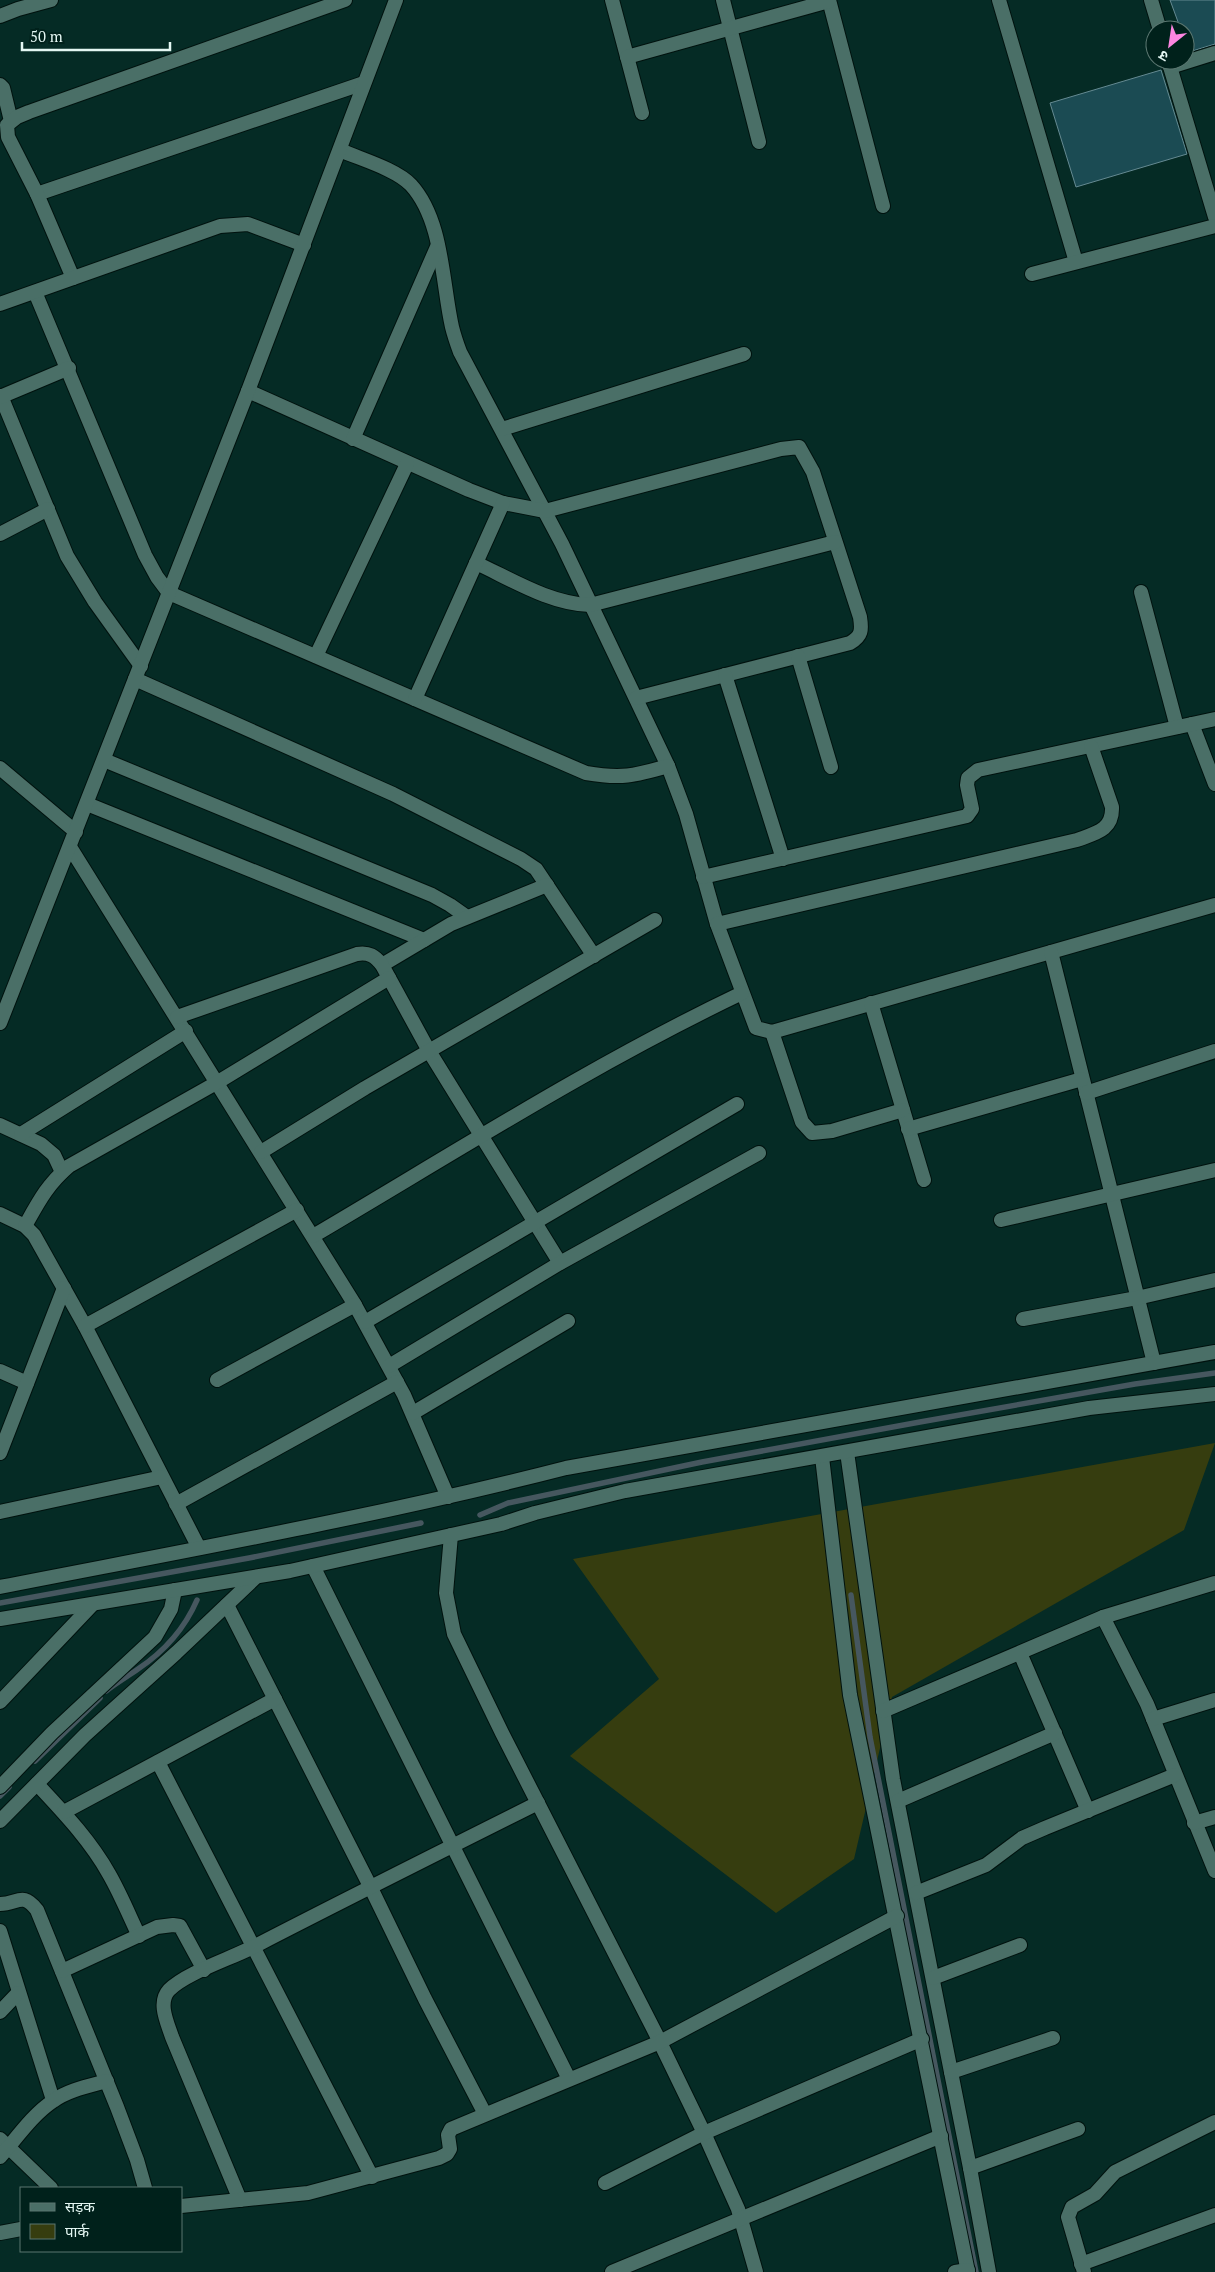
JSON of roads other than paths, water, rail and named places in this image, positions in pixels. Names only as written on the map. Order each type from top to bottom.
[{"type":"street","points":[[0,16],[34,2],[51,0]]},
{"type":"street","points":[[73,278],[38,194],[8,137],[7,125],[11,121],[48,105],[345,0]]},
{"type":"street","points":[[0,1022],[248,391],[396,0]]},
{"type":"street","points":[[612,0],[642,113]]},
{"type":"street","points":[[722,0],[759,142]]},
{"type":"street","points":[[627,57],[829,0],[883,206]]},
{"type":"street","points":[[999,0],[1076,262]]},
{"type":"street","points":[[1151,0],[1157,20]]},
{"type":"street","points":[[1195,57],[1215,53]]},
{"type":"street","points":[[1171,70],[1215,217]]},
{"type":"street","points":[[38,194],[364,83]]},
{"type":"street","points":[[0,85],[3,88],[11,121]]},
{"type":"street","points":[[340,150],[396,174],[410,185],[423,203],[434,231],[452,328],[460,352],[545,511],[668,766],[686,814],[717,924],[756,1028],[772,1032],[1215,905]]},
{"type":"street","points":[[0,304],[227,225],[248,224],[304,245]]},
{"type":"street","points":[[1032,274],[1215,226]]},
{"type":"street","points":[[353,439],[437,247]]},
{"type":"street","points":[[35,292],[145,555],[157,577],[169,593],[586,773],[613,778],[632,776],[668,766]]},
{"type":"street","points":[[502,429],[744,354]]},
{"type":"street","points":[[68,368],[0,396],[72,564],[95,602],[141,666]]},
{"type":"street","points":[[248,391],[407,464],[503,503],[545,511],[793,446],[798,447],[803,452],[813,472],[860,617],[862,629],[860,635],[850,643],[636,698]]},
{"type":"street","points":[[316,656],[407,464]]},
{"type":"street","points":[[414,699],[503,503]]},
{"type":"street","points":[[0,534],[48,509]]},
{"type":"street","points":[[476,563],[555,598],[576,605],[590,605],[835,542]]},
{"type":"street","points":[[1141,592],[1177,727]]},
{"type":"street","points":[[798,656],[831,767]]},
{"type":"street","points":[[725,675],[783,859]]},
{"type":"street","points":[[135,679],[393,794],[521,859],[536,869],[594,956]]},
{"type":"street","points":[[703,877],[967,816],[972,809],[967,785],[968,778],[978,770],[1215,719]]},
{"type":"street","points":[[1192,724],[1215,784]]},
{"type":"street","points":[[717,924],[1077,840],[1098,832],[1112,818],[1112,807],[1090,746]]},
{"type":"street","points":[[104,760],[432,895],[450,904],[467,916]]},
{"type":"street","points":[[0,768],[76,832]]},
{"type":"street","points":[[87,804],[424,940]]},
{"type":"street","points":[[70,847],[218,1082],[365,1322],[413,1414],[448,1497]]},
{"type":"street","points":[[382,965],[467,916],[548,885]]},
{"type":"street","points":[[261,1152],[429,1051],[656,920]]},
{"type":"street","points":[[1051,952],[1154,1363]]},
{"type":"street","points":[[177,1017],[357,954],[372,955],[382,965],[429,1051],[560,1264]]},
{"type":"street","points":[[25,1226],[45,1190],[62,1172],[95,1150],[218,1082],[389,978]]},
{"type":"street","points":[[313,1236],[596,1069],[684,1021],[742,993]]},
{"type":"street","points":[[871,1003],[924,1180]]},
{"type":"street","points":[[21,1134],[186,1031]]},
{"type":"street","points":[[772,1032],[802,1122],[812,1133],[832,1131],[903,1110]]},
{"type":"street","points":[[908,1129],[1084,1086],[1215,1051]]},
{"type":"street","points":[[365,1322],[737,1104]]},
{"type":"street","points":[[0,1126],[42,1144],[54,1155],[62,1172]]},
{"type":"street","points":[[389,1366],[560,1264],[759,1152]]},
{"type":"street","points":[[1001,1220],[1215,1170]]},
{"type":"street","points":[[85,1326],[297,1210]]},
{"type":"street","points":[[0,1214],[25,1226],[34,1235],[85,1326],[199,1548]]},
{"type":"street","points":[[1023,1319],[1137,1298],[1215,1280]]},
{"type":"street","points":[[0,1453],[64,1288]]},
{"type":"street","points":[[217,1380],[355,1305]]},
{"type":"street","points":[[413,1414],[568,1321]]},
{"type":"street","points":[[0,1587],[339,1521],[566,1468],[1215,1352]]},
{"type":"street","points":[[0,1371],[27,1383]]},
{"type":"street","points":[[176,1504],[397,1382]]},
{"type":"street","points":[[0,1619],[313,1566],[625,1492],[1089,1408],[1215,1394]]},
{"type":"street","points":[[835,1455],[898,1801],[989,2272]]},
{"type":"street","points":[[835,1455],[850,1696],[922,2039],[964,2271]]},
{"type":"street","points":[[0,1512],[162,1477]]},
{"type":"street","points":[[450,1535],[446,1594],[454,1634],[704,2133],[742,2219],[756,2272]]},
{"type":"street","points":[[313,1566],[569,2080]]},
{"type":"street","points":[[0,1821],[85,1735],[256,1577]]},
{"type":"street","points":[[883,1711],[1104,1617],[1215,1583]]},
{"type":"street","points":[[0,1788],[52,1733],[155,1637],[171,1609],[175,1590]]},
{"type":"street","points":[[0,1702],[93,1604]]},
{"type":"street","points":[[227,1605],[370,1886],[425,1999],[485,2114]]},
{"type":"street","points":[[1104,1617],[1153,1719],[1215,1871]]},
{"type":"street","points":[[1020,1653],[1088,1811]]},
{"type":"street","points":[[64,1812],[275,1699]]},
{"type":"street","points":[[1153,1719],[1215,1700]]},
{"type":"street","points":[[898,1801],[1055,1733]]},
{"type":"street","points":[[158,1762],[372,2177]]},
{"type":"street","points":[[916,1893],[986,1865],[1022,1838],[1175,1775]]},
{"type":"street","points":[[37,1784],[86,1838],[109,1874],[139,1936]]},
{"type":"street","points":[[240,2200],[172,2037],[164,2011],[164,1998],[168,1991],[177,1984],[204,1970],[254,1947],[370,1886],[538,1803]]},
{"type":"street","points":[[1194,1823],[1215,1816]]},
{"type":"street","points":[[0,1904],[7,1904],[15,1899],[32,1903],[37,1910],[107,2081],[138,2160],[146,2187]]},
{"type":"street","points":[[182,2206],[308,2193],[412,2167],[447,2154],[450,2149],[448,2135],[451,2129],[660,2042],[897,1916]]},
{"type":"street","points":[[62,1972],[157,1927],[173,1924],[180,1926],[204,1970]]},
{"type":"street","points":[[0,1931],[18,1993],[54,2100]]},
{"type":"street","points":[[933,1978],[1020,1944]]},
{"type":"street","points":[[0,2012],[18,1993]]},
{"type":"street","points":[[951,2072],[1052,2038]]},
{"type":"street","points":[[605,2183],[704,2133],[922,2039]]},
{"type":"street","points":[[50,2187],[3,2148],[54,2100],[74,2090],[107,2081]]},
{"type":"street","points":[[1215,2122],[1115,2172],[1095,2194],[1072,2207],[1068,2217],[1082,2268],[1215,2215]]},
{"type":"street","points":[[970,2168],[1078,2129]]},
{"type":"street","points":[[612,2272],[941,2136]]},
{"type":"street","points":[[0,2233],[20,2229]]},
{"type":"waterway","points":[[480,1515],[508,1503],[702,1462],[1135,1384],[1215,1373]]},
{"type":"waterway","points":[[0,1603],[249,1558],[421,1523]]},
{"type":"waterway","points":[[851,1595],[870,1737],[976,2272]]},
{"type":"waterway","points":[[106,1691],[157,1655],[180,1630],[197,1600]]},
{"type":"waterway","points":[[35,1761],[100,1698]]},
{"type":"waterway","points":[[0,1796],[9,1787]]}]
